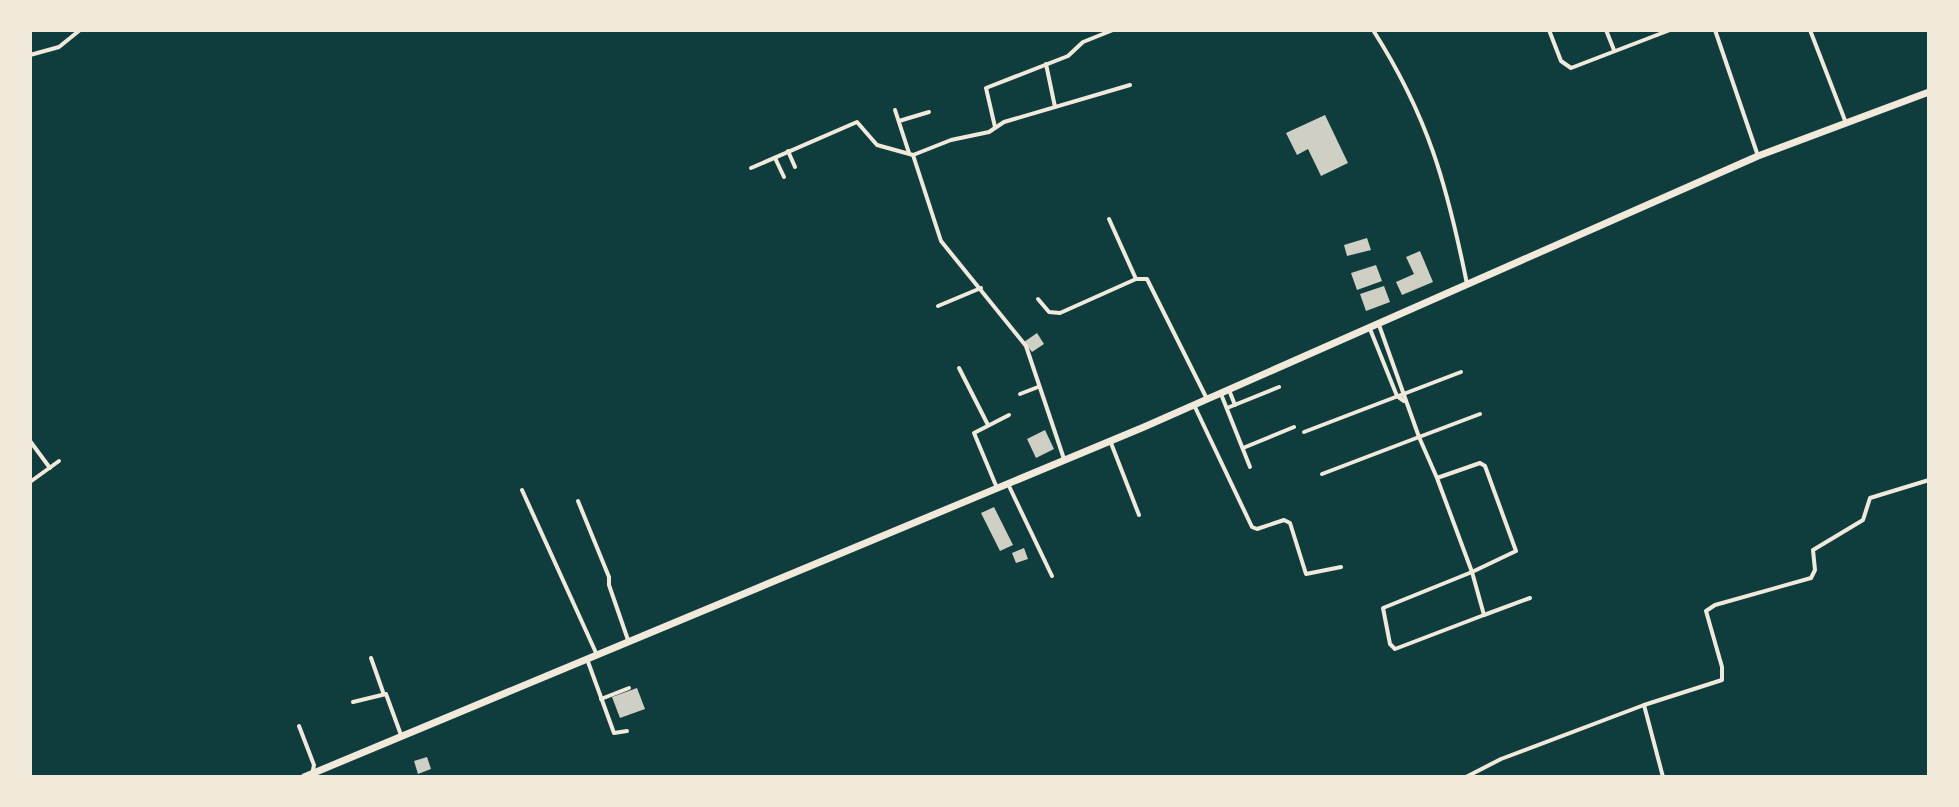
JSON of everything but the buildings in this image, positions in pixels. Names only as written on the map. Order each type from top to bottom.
[{"type":"main road","points":[[310,776],[1225,392],[1758,156],[1929,92]]},
{"type":"street","points":[[30,55],[59,47],[80,30]]},
{"type":"street","points":[[995,127],[986,88],[1068,56],[1083,42],[1113,30]]},
{"type":"street","points":[[1373,30],[1417,108],[1442,171],[1468,286]]},
{"type":"street","points":[[1549,30],[1561,61],[1568,68],[1667,31]]},
{"type":"street","points":[[1606,30],[1614,50]]},
{"type":"street","points":[[1715,30],[1758,156]]},
{"type":"street","points":[[1810,30],[1846,123]]},
{"type":"street","points":[[1046,64],[1055,107]]},
{"type":"street","points":[[751,168],[857,122],[877,145],[911,154],[1130,85]]},
{"type":"street","points":[[895,110],[939,236],[1024,342],[1064,459]]},
{"type":"street","points":[[899,121],[929,112]]},
{"type":"street","points":[[788,151],[795,167]]},
{"type":"street","points":[[775,157],[784,177]]},
{"type":"street","points":[[1109,219],[1136,279]]},
{"type":"street","points":[[1038,299],[1049,312],[1060,313],[1136,279],[1147,279],[1207,399]]},
{"type":"street","points":[[938,306],[981,288]]},
{"type":"street","points":[[1379,325],[1405,393],[1404,401],[1472,572],[1484,615]]},
{"type":"street","points":[[1370,329],[1397,396],[1404,401]]},
{"type":"street","points":[[959,368],[988,425]]},
{"type":"street","points":[[1304,432],[1461,372]]},
{"type":"street","points":[[1020,394],[1038,387]]},
{"type":"street","points":[[1227,408],[1279,387]]},
{"type":"street","points":[[1225,392],[1235,405]]},
{"type":"street","points":[[1225,392],[1227,408],[1250,467]]},
{"type":"street","points":[[1194,405],[1252,527],[1257,529],[1287,520],[1295,531],[1306,574],[1341,567]]},
{"type":"street","points":[[1322,474],[1480,414]]},
{"type":"street","points":[[997,488],[974,433],[1009,415]]},
{"type":"street","points":[[1243,448],[1294,427]]},
{"type":"street","points":[[1110,440],[1139,515]]},
{"type":"street","points":[[30,441],[50,468]]},
{"type":"street","points":[[30,482],[59,461]]},
{"type":"street","points":[[1437,478],[1483,464],[1514,544],[1514,554],[1383,608],[1390,644],[1398,649],[1530,598]]},
{"type":"street","points":[[1466,777],[1501,759],[1644,705],[1722,680],[1722,667],[1705,617],[1710,608],[1811,578],[1815,570],[1813,550],[1863,520],[1870,498],[1929,480]]},
{"type":"street","points":[[1008,484],[1052,576]]},
{"type":"street","points":[[522,490],[597,655]]},
{"type":"street","points":[[578,501],[609,577],[629,642]]},
{"type":"street","points":[[371,658],[402,737]]},
{"type":"street","points":[[587,659],[614,733],[627,731]]},
{"type":"street","points":[[601,699],[629,688]]},
{"type":"street","points":[[353,702],[383,692]]},
{"type":"street","points":[[1644,705],[1663,777]]},
{"type":"street","points":[[299,726],[314,765],[310,776]]}]
